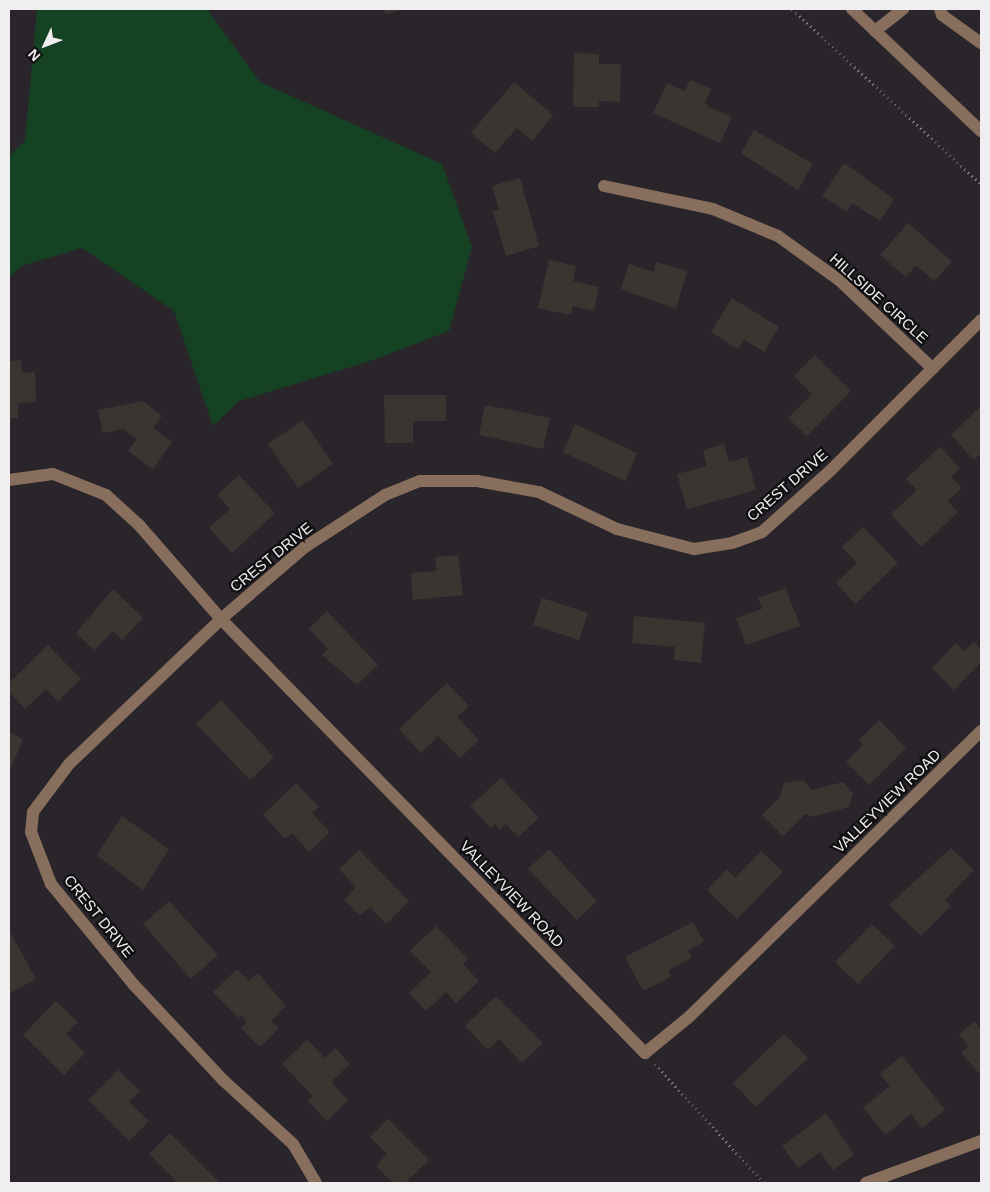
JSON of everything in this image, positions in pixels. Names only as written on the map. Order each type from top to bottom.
[{"type":"street","points":[[852,9],[981,131]]},
{"type":"street","points":[[875,31],[902,9]]},
{"type":"street","points":[[940,9],[942,15],[981,43]]},
{"type":"street","name":"HILLSIDE CIRCLE","points":[[604,186],[712,209],[778,236],[839,280],[933,369]]},
{"type":"street","name":"CREST DRIVE","points":[[316,1183],[293,1144],[222,1080],[146,998],[57,891],[38,856],[31,832],[33,812],[68,764],[221,619],[305,547],[384,495],[420,481],[477,481],[539,492],[617,528],[694,548],[732,543],[762,532],[830,471],[981,320]]},
{"type":"street","name":"VALLEYVIEW ROAD","points":[[9,480],[53,474],[106,495],[140,525],[221,619],[646,1052],[689,1017],[981,731]]},
{"type":"street","points":[[866,1183],[981,1142]]},
{"type":"path","points":[[792,9],[981,184]]},
{"type":"path","points":[[646,1052],[764,1183]]},
{"type":"green space","points":[[37,9],[207,9],[260,82],[442,164],[472,247],[449,331],[370,361],[239,401],[213,426],[174,311],[82,248],[21,266],[9,278],[9,156],[25,141]]},
{"type":"building","points":[[384,9],[404,9],[385,14]]},
{"type":"building","points":[[574,53],[599,54],[599,64],[621,64],[620,102],[599,101],[599,107],[573,107]]},
{"type":"building","points":[[690,80],[711,89],[705,102],[709,107],[732,117],[720,143],[653,113],[667,83],[685,91]]},
{"type":"building","points":[[514,82],[553,115],[532,141],[517,128],[495,153],[471,133]]},
{"type":"building","points":[[754,130],[813,164],[798,190],[741,153]]},
{"type":"building","points":[[844,163],[894,199],[880,221],[852,203],[847,212],[822,196]]},
{"type":"building","points":[[520,178],[539,246],[506,256],[493,211],[499,210],[492,186]]},
{"type":"building","points":[[908,223],[952,262],[934,281],[916,265],[906,277],[880,255]]},
{"type":"building","points":[[549,260],[576,266],[573,281],[599,287],[594,311],[573,306],[571,315],[538,308]]},
{"type":"building","points":[[656,262],[687,271],[676,309],[621,289],[629,264],[654,272]]},
{"type":"building","points":[[732,298],[779,327],[764,352],[744,339],[738,349],[711,332]]},
{"type":"building","points":[[815,355],[851,391],[807,436],[788,418],[812,394],[794,376]]},
{"type":"building","points":[[21,360],[22,373],[35,372],[36,402],[18,403],[18,418],[9,418],[9,361]]},
{"type":"building","points":[[384,395],[446,395],[446,421],[413,421],[413,443],[385,443]]},
{"type":"building","points":[[143,401],[162,416],[153,428],[172,442],[153,469],[128,451],[137,439],[123,429],[103,433],[98,410]]},
{"type":"building","points":[[485,405],[550,418],[543,449],[479,435]]},
{"type":"building","points":[[981,406],[981,453],[974,460],[951,435]]},
{"type":"building","points":[[303,420],[333,464],[298,488],[268,444]]},
{"type":"building","points":[[575,424],[637,453],[625,481],[563,452]]},
{"type":"building","points":[[724,444],[729,462],[747,457],[756,490],[687,509],[677,474],[707,466],[703,450]]},
{"type":"building","points":[[940,447],[960,468],[951,477],[962,488],[948,501],[958,512],[921,547],[891,514],[917,490],[906,479]]},
{"type":"building","points":[[239,475],[275,513],[232,553],[209,528],[230,509],[217,495]]},
{"type":"building","points":[[863,527],[898,563],[855,604],[836,583],[857,563],[842,547]]},
{"type":"building","points":[[458,555],[463,595],[413,600],[411,573],[437,571],[435,557]]},
{"type":"building","points":[[786,588],[800,626],[746,645],[736,618],[762,609],[758,598]]},
{"type":"building","points":[[113,589],[143,618],[122,640],[113,631],[94,650],[76,633]]},
{"type":"building","points":[[542,598],[588,613],[579,640],[533,625]]},
{"type":"building","points":[[327,611],[378,665],[357,685],[322,655],[328,649],[309,629]]},
{"type":"building","points":[[634,616],[705,623],[701,663],[674,660],[675,647],[632,643]]},
{"type":"building","points":[[974,642],[981,649],[981,662],[954,690],[932,668],[956,643],[964,651]]},
{"type":"building","points":[[48,645],[81,679],[58,701],[46,689],[25,709],[9,692],[9,683]]},
{"type":"building","points":[[447,683],[469,706],[457,717],[479,740],[460,758],[438,736],[421,753],[399,729]]},
{"type":"building","points":[[221,700],[274,757],[250,780],[196,724]]},
{"type":"building","points":[[879,720],[906,748],[869,785],[846,762],[863,745],[859,740]]},
{"type":"building","points":[[9,732],[23,739],[11,768],[9,767]]},
{"type":"building","points":[[501,778],[539,818],[518,837],[506,824],[500,830],[495,824],[491,828],[470,806]]},
{"type":"building","points":[[803,780],[812,790],[843,782],[853,793],[849,807],[812,817],[805,814],[783,836],[762,815],[780,797],[784,783]]},
{"type":"building","points":[[296,783],[319,807],[312,813],[330,832],[309,852],[292,833],[285,839],[263,815]]},
{"type":"building","points":[[122,816],[169,849],[143,890],[97,855]]},
{"type":"building","points":[[951,848],[974,870],[945,900],[951,906],[921,936],[889,905]]},
{"type":"building","points":[[549,849],[597,901],[577,920],[528,869]]},
{"type":"building","points":[[359,850],[409,901],[386,924],[370,907],[360,916],[344,900],[356,887],[339,869]]},
{"type":"building","points":[[761,851],[783,872],[737,919],[707,890],[727,869],[735,878]]},
{"type":"building","points":[[169,901],[218,955],[191,979],[143,924]]},
{"type":"building","points":[[693,922],[704,942],[688,950],[692,958],[668,970],[671,977],[643,991],[625,957]]},
{"type":"building","points":[[872,924],[895,946],[858,984],[835,962]]},
{"type":"building","points":[[436,926],[468,959],[463,964],[479,981],[456,1003],[446,992],[426,1011],[409,993],[431,972],[410,951]]},
{"type":"building","points":[[9,930],[36,979],[9,994]]},
{"type":"building","points":[[237,969],[249,981],[258,973],[286,1006],[271,1021],[279,1028],[260,1047],[241,1028],[247,1022],[241,1015],[239,1018],[213,992]]},
{"type":"building","points":[[496,996],[543,1043],[522,1063],[499,1039],[488,1050],[465,1026]]},
{"type":"building","points":[[56,1001],[78,1022],[66,1034],[85,1053],[64,1075],[23,1035]]},
{"type":"building","points":[[974,1021],[981,1029],[981,1075],[961,1053],[969,1046],[959,1035]]},
{"type":"building","points":[[784,1034],[808,1058],[756,1107],[733,1083]]},
{"type":"building","points":[[307,1040],[325,1058],[335,1048],[350,1064],[331,1082],[348,1100],[327,1121],[308,1101],[313,1096],[282,1064]]},
{"type":"building","points":[[902,1056],[945,1110],[922,1128],[911,1114],[885,1135],[863,1107],[890,1086],[880,1074]]},
{"type":"building","points":[[118,1070],[140,1091],[129,1102],[149,1121],[129,1141],[88,1100]]},
{"type":"building","points":[[826,1113],[854,1155],[833,1170],[820,1152],[798,1168],[782,1146]]},
{"type":"building","points":[[388,1119],[429,1160],[405,1183],[393,1183],[376,1166],[387,1154],[370,1137]]},
{"type":"building","points":[[170,1133],[220,1183],[178,1183],[149,1154]]}]
